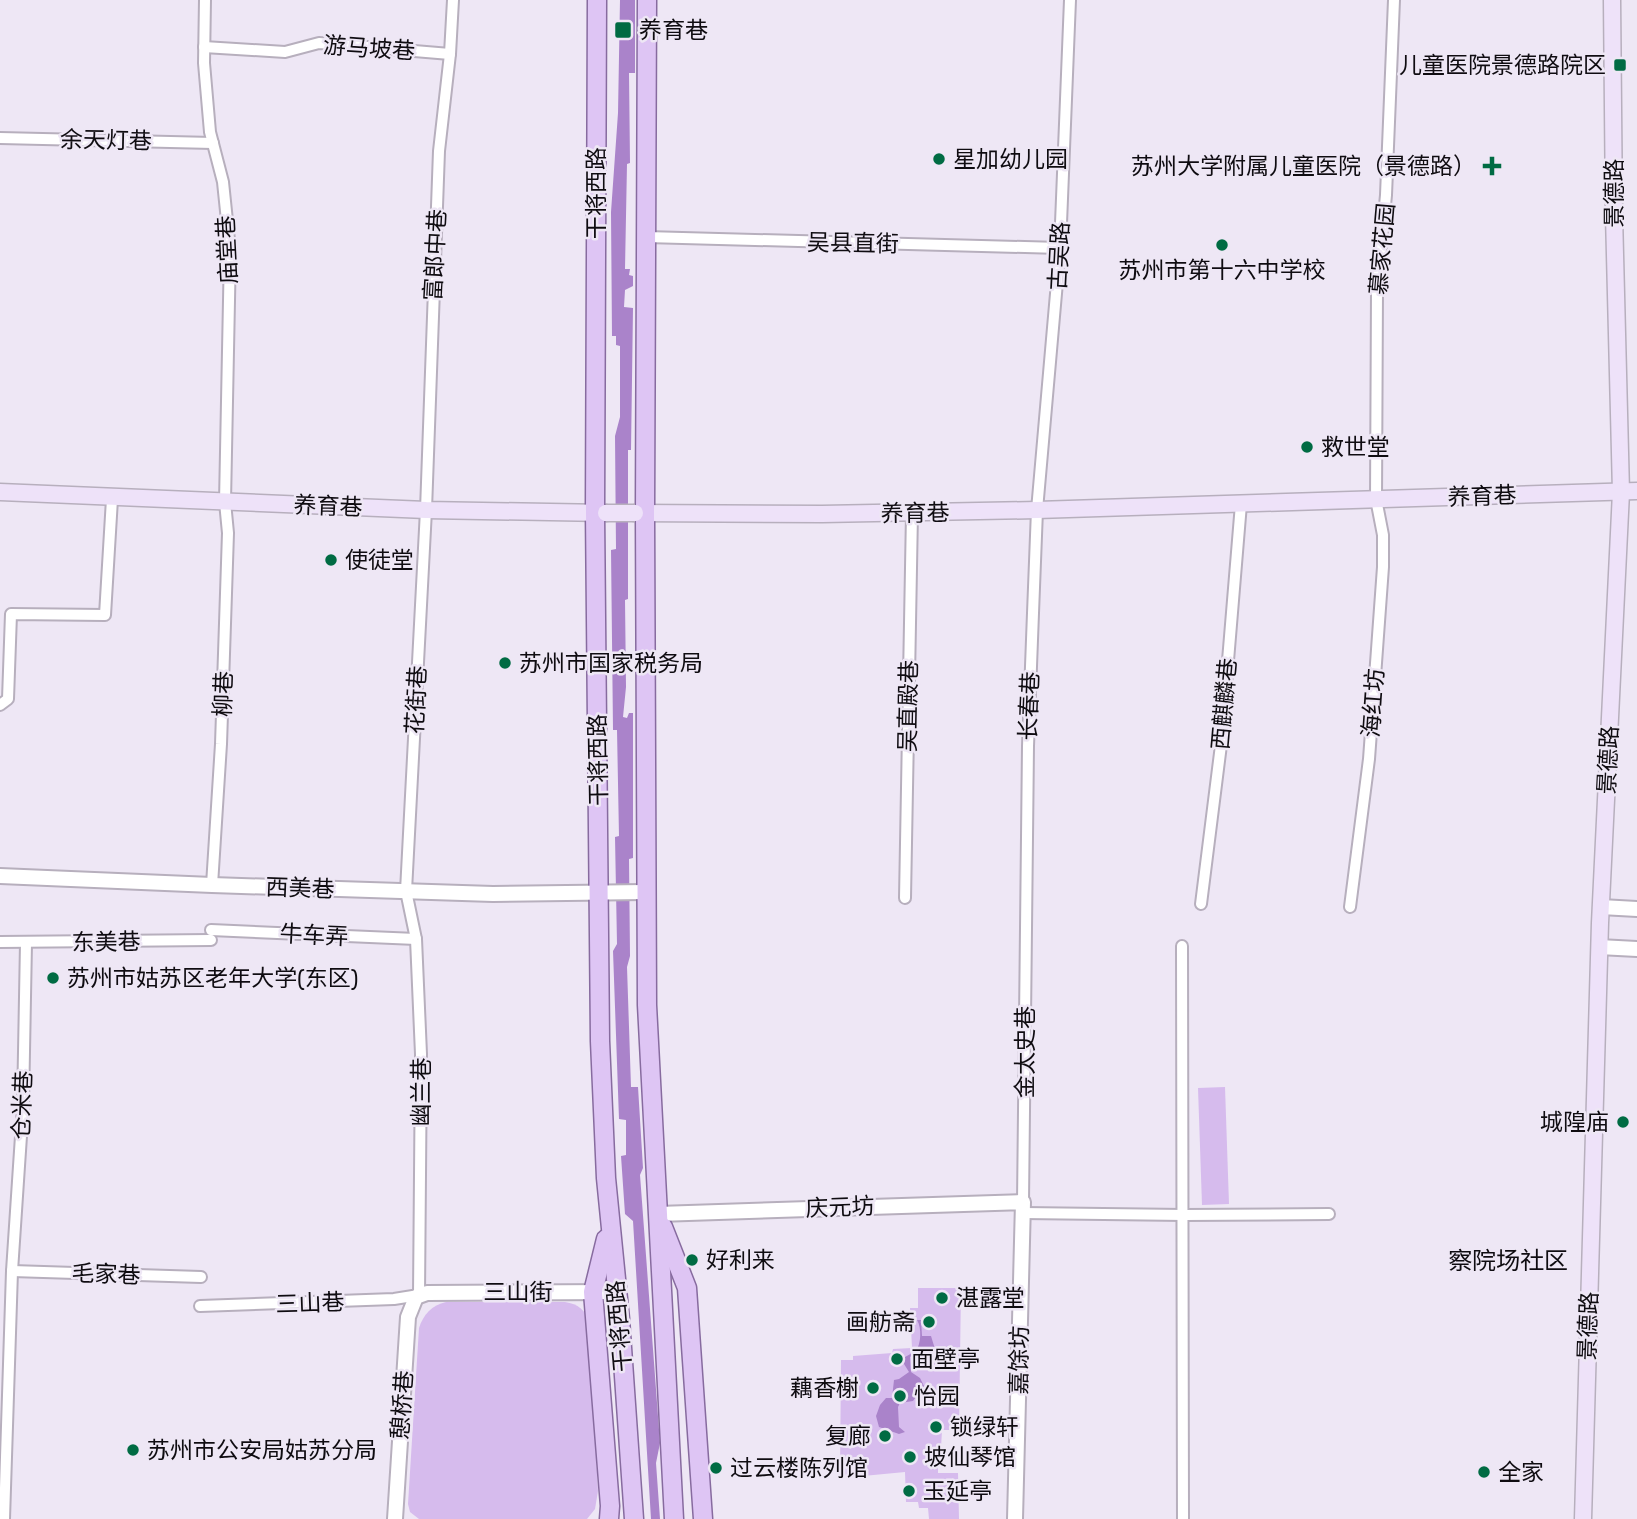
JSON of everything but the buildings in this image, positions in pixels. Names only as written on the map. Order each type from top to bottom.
[{"type":"main road","name":"干将西路","points":[[597,0],[600,513],[606,893],[600,1067],[634,1519]]},
{"type":"main road","name":"干将西路","points":[[647,0],[646,237],[640,514],[640,893],[674,1519]]},
{"type":"main road","name":"景德路","points":[[1583,1519],[1599,947],[1629,491],[1614,215],[1612,0]]},
{"type":"main road","name":"养育巷","points":[[0,492],[112,499],[426,510],[640,514],[912,513],[1629,491]]},
{"type":"main road","points":[[658,1214],[687,1289],[703,1519]]},
{"type":"main road","points":[[609,1519],[593,1292],[610,1225]]},
{"type":"main road","points":[[660,1290],[687,1289]]},
{"type":"street","name":"庙堂巷","points":[[205,0],[204,47],[209,118],[223,183],[230,250],[225,502]]},
{"type":"street","name":"富郎中巷","points":[[426,510],[439,151],[453,0]]},
{"type":"street","name":"古吴路","points":[[1037,510],[1060,248],[1070,0]]},
{"type":"street","name":"慕家花园","points":[[1376,499],[1377,290],[1387,195],[1394,0]]},
{"type":"street","name":"游马坡巷","points":[[204,47],[285,52],[319,43],[450,54]]},
{"type":"street","name":"余天灯巷","points":[[0,138],[213,143]]},
{"type":"street","name":"吴县直街","points":[[646,237],[1060,248]]},
{"type":"street","points":[[0,705],[8,699],[11,614],[105,615],[112,499]]},
{"type":"street","name":"海红坊","points":[[1350,907],[1369,760],[1383,567],[1383,536],[1376,499]]},
{"type":"street","name":"柳巷","points":[[212,885],[221,744],[228,533],[225,502]]},
{"type":"street","name":"西麒麟巷","points":[[1201,904],[1221,745],[1241,504]]},
{"type":"street","name":"花街巷","points":[[406,891],[426,510]]},
{"type":"street","name":"长春巷","points":[[1026,901],[1028,746],[1037,510]]},
{"type":"street","name":"吴直殿巷","points":[[905,898],[912,513]]},
{"type":"street","name":"西美巷","points":[[0,876],[493,894],[640,893]]},
{"type":"street","name":"幽兰巷","points":[[406,891],[416,939],[421,1054],[419,1295]]},
{"type":"street","name":"金太史巷","points":[[1023,1207],[1026,901]]},
{"type":"street","points":[[1601,908],[1637,909]]},
{"type":"street","name":"牛车弄","points":[[211,935],[416,939]]},
{"type":"street","name":"东美巷","points":[[0,942],[211,935]]},
{"type":"street","name":"仓米巷","points":[[4,1519],[12,1271],[23,1106],[26,943]]},
{"type":"street","points":[[1182,946],[1183,1519]]},
{"type":"street","points":[[1599,947],[1637,949]]},
{"type":"street","points":[[1023,1207],[1184,1215],[1329,1214]]},
{"type":"street","name":"庆元坊","points":[[658,1214],[1023,1207]]},
{"type":"street","name":"嘉馀坊","points":[[1015,1519],[1023,1207]]},
{"type":"street","name":"毛家巷","points":[[12,1271],[201,1277]]},
{"type":"street","name":"三山街","points":[[419,1295],[617,1292]]},
{"type":"street","name":"三山巷","points":[[201,1306],[381,1300],[419,1295]]},
{"type":"street","name":"憩桥巷","points":[[395,1519],[408,1317],[413,1301],[419,1295]]},
{"type":"shaded area","points":[[620,0],[635,0],[635,73],[629,73],[630,163],[627,164],[625,269],[630,269],[633,286],[625,290],[624,307],[633,308],[631,450],[628,450],[628,599],[625,600],[626,687],[623,717],[627,718],[629,713],[633,713],[633,858],[629,859],[630,956],[627,967],[631,1087],[638,1087],[643,1168],[640,1175],[660,1443],[656,1463],[660,1519],[651,1519],[633,1221],[625,1214],[621,1156],[626,1155],[626,1120],[619,1119],[613,951],[617,944],[615,837],[619,836],[617,730],[613,730],[611,550],[616,549],[615,436],[620,417],[620,346],[616,345],[616,336],[612,336],[611,212],[618,113]]},
{"type":"shaded area","points":[[1225,1087],[1229,1204],[1202,1205],[1198,1088]]},
{"type":"shaded area","name":"怡园","points":[[918,1288],[961,1288],[959,1430],[942,1430],[941,1448],[927,1448],[927,1459],[938,1460],[938,1473],[958,1473],[959,1519],[929,1519],[928,1508],[919,1508],[918,1502],[906,1502],[905,1472],[863,1476],[840,1474],[841,1360],[853,1360],[853,1356],[892,1353],[893,1349],[912,1348],[910,1308],[918,1308]]},
{"type":"shaded area","points":[[446,1302],[565,1302],[584,1311],[589,1323],[598,1491],[595,1509],[587,1519],[419,1519],[410,1512],[408,1504],[419,1328],[429,1311]]},
{"type":"shaded area","points":[[917,1320],[921,1320],[922,1336],[931,1336],[935,1349],[928,1347],[910,1357],[911,1372],[920,1378],[924,1386],[913,1401],[900,1403],[899,1427],[905,1432],[899,1434],[879,1427],[876,1416],[886,1398],[892,1398],[894,1380],[909,1372],[904,1364],[905,1357],[916,1351],[919,1344]]},
{"type":"place","name":"养育巷","points":[[623,30]]},
{"type":"place","name":"儿童医院景德路院区","points":[[1620,65]]},
{"type":"place","name":"星加幼儿园","points":[[939,159]]},
{"type":"place","name":"苏州大学附属儿童医院（景德路）","points":[[1492,166]]},
{"type":"place","name":"苏州市第十六中学校","points":[[1222,245]]},
{"type":"place","name":"救世堂","points":[[1307,447]]},
{"type":"place","name":"使徒堂","points":[[331,560]]},
{"type":"place","name":"苏州市国家税务局","points":[[505,663]]},
{"type":"place","name":"苏州市姑苏区老年大学(东区)","points":[[53,978]]},
{"type":"place","name":"城隍庙","points":[[1623,1122]]},
{"type":"place","name":"好利来","points":[[692,1260]]},
{"type":"place","name":"湛露堂","points":[[942,1298]]},
{"type":"place","name":"画舫斋","points":[[929,1322]]},
{"type":"place","name":"面壁亭","points":[[897,1359]]},
{"type":"place","name":"藕香榭","points":[[873,1388]]},
{"type":"place","name":"怡园","points":[[900,1396]]},
{"type":"place","name":"锁绿轩","points":[[936,1427]]},
{"type":"place","name":"复廊","points":[[885,1436]]},
{"type":"place","name":"苏州市公安局姑苏分局","points":[[133,1450]]},
{"type":"place","name":"坡仙琴馆","points":[[910,1457]]},
{"type":"place","name":"过云楼陈列馆","points":[[716,1468]]},
{"type":"place","name":"全家","points":[[1484,1472]]},
{"type":"place","name":"玉延亭","points":[[909,1491]]},
{"type":"district","name":"察院场社区","points":[[1508,1261]]}]
